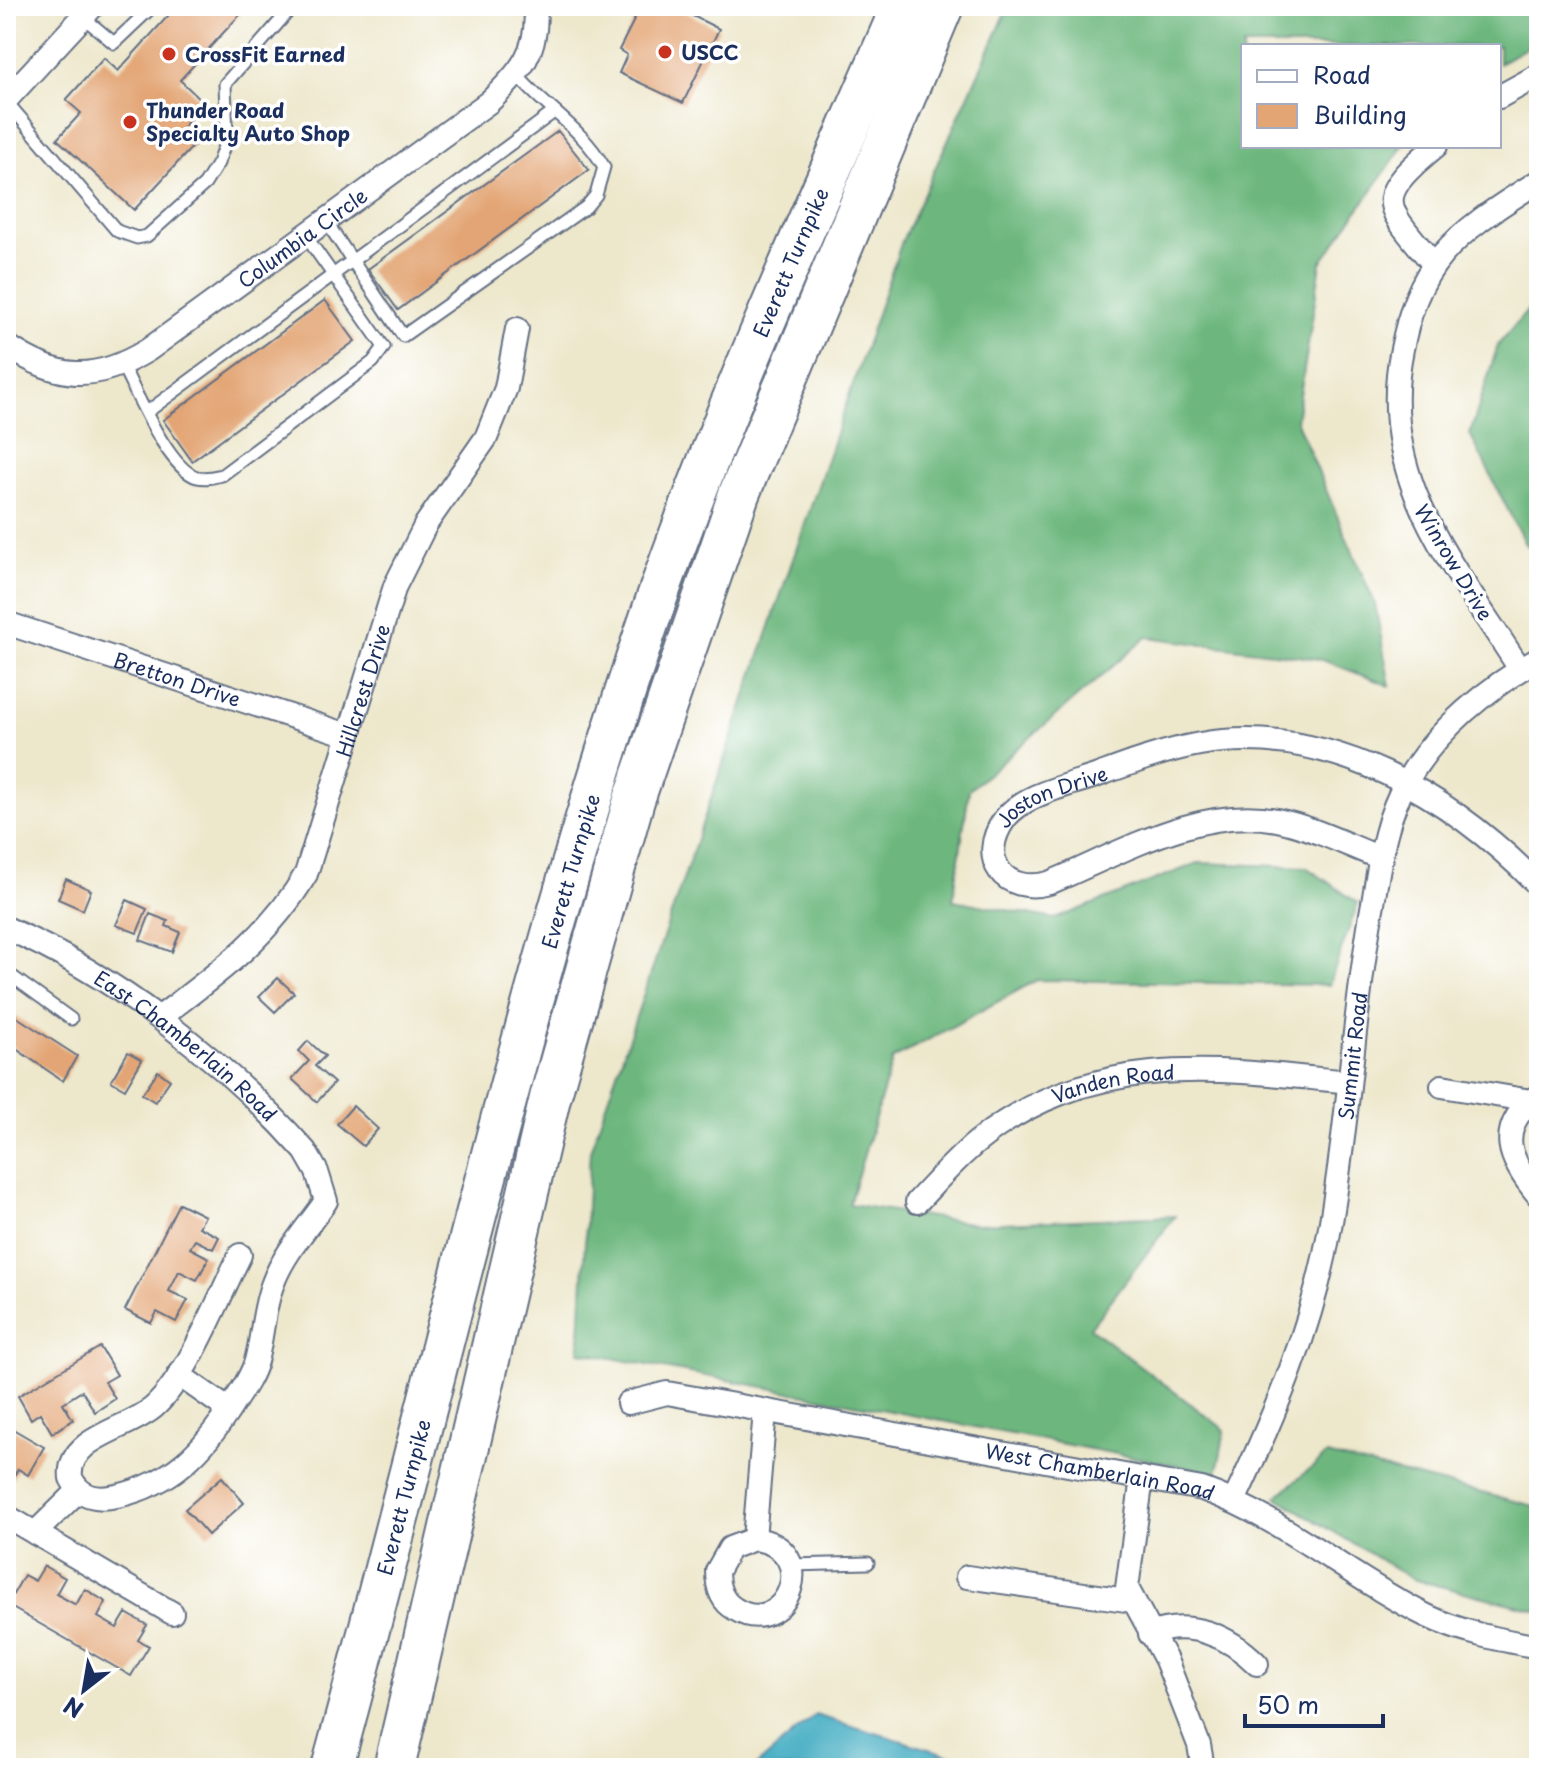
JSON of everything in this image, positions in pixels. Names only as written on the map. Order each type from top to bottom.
[{"type":"highway","name":"Everett Turnpike","points":[[332,1768],[554,928],[621,707],[655,604],[732,402],[902,6]]},
{"type":"highway","name":"Everett Turnpike","points":[[399,1751],[550,1098],[634,800],[739,494],[943,6]]},
{"type":"street","name":"Columbia Circle","points":[[6,345],[30,360],[68,373],[87,374],[122,365],[148,350],[489,102],[517,75],[534,48],[535,6]]},
{"type":"street","points":[[9,92],[88,11]]},
{"type":"street","points":[[1501,96],[1539,75]]},
{"type":"street","points":[[1434,148],[1396,182],[1390,201],[1395,215],[1434,265]]},
{"type":"street","name":"Winrow Drive","points":[[1530,664],[1427,522],[1400,452],[1394,387],[1408,319],[1434,265],[1461,235],[1539,181]]},
{"type":"street","name":"Hillcrest Drive","points":[[160,1017],[255,943],[295,893],[313,854],[403,566],[426,524],[486,438],[506,388],[517,329]]},
{"type":"street","name":"Bretton Drive","points":[[6,623],[348,735]]},
{"type":"street","name":"Summit Road","points":[[1234,1501],[1280,1399],[1316,1294],[1337,1189],[1363,957],[1386,831],[1406,781],[1439,737],[1530,664]]},
{"type":"street","name":"Joston Drive","points":[[1381,858],[1290,823],[1233,816],[1186,827],[1049,883],[1024,886],[1015,884],[999,872],[994,845],[1004,820],[1025,803],[1131,763],[1203,744],[1286,743],[1325,752],[1406,781]]},
{"type":"street","points":[[1406,781],[1442,802],[1493,842],[1539,886]]},
{"type":"street","name":"East Chamberlain Road","points":[[6,928],[160,1017],[296,1141],[317,1172],[326,1201],[277,1273],[267,1299],[256,1364],[229,1410]]},
{"type":"street","name":"Vanden Road","points":[[917,1202],[966,1152],[1000,1126],[1050,1099],[1110,1078],[1138,1072],[1201,1069],[1349,1082]]},
{"type":"street","points":[[1442,1086],[1535,1098],[1514,1126],[1512,1159],[1539,1196]]},
{"type":"street","points":[[179,1375],[229,1410],[193,1457],[167,1478],[138,1490],[105,1498],[91,1497],[79,1490],[70,1468],[77,1450],[142,1417],[166,1395],[240,1255]]},
{"type":"street","name":"West Chamberlain Road","points":[[628,1403],[667,1393],[1202,1489],[1234,1501],[1429,1617],[1491,1639],[1539,1647]]},
{"type":"street","points":[[754,1539],[765,1411]]},
{"type":"street","points":[[1142,1478],[1127,1588],[1166,1660],[1199,1745],[1203,1768]]},
{"type":"street","points":[[35,1533],[79,1490]]},
{"type":"street","points":[[6,1516],[172,1613]]},
{"type":"street","points":[[754,1539],[777,1546],[791,1565],[791,1589],[778,1608],[755,1616],[731,1607],[722,1597],[717,1571],[730,1548],[754,1539]]},
{"type":"street","points":[[967,1577],[1133,1601]]},
{"type":"street","points":[[1150,1634],[1170,1626],[1192,1628],[1240,1647],[1257,1664]]},
{"type":"lane","points":[[88,11],[114,43],[153,6]]},
{"type":"lane","points":[[9,92],[117,231],[137,238],[147,236],[205,184],[218,163],[227,138],[225,84],[293,6]]},
{"type":"lane","points":[[122,365],[169,451],[185,470],[196,476],[222,475],[373,362],[384,347],[586,207],[596,195],[604,167],[584,137],[517,75]]},
{"type":"lane","points":[[147,412],[554,112]]},
{"type":"lane","points":[[325,220],[403,336]]},
{"type":"lane","points":[[305,235],[384,347]]},
{"type":"lane","points":[[6,972],[71,1019]]},
{"type":"lane","points":[[791,1565],[868,1563]]},
{"type":"green space","points":[[1009,6],[1539,6],[1539,41],[1501,62],[1501,44],[1241,44],[1241,148],[1402,148],[1321,263],[1296,420],[1375,604],[1390,686],[1320,659],[1147,637],[969,790],[953,900],[1055,919],[1198,863],[1306,867],[1358,903],[1329,985],[1037,980],[893,1059],[849,1204],[976,1224],[1175,1216],[1090,1328],[1225,1430],[1217,1473],[579,1352],[590,1151],[902,241]]},
{"type":"green space","points":[[1539,297],[1539,554],[1525,544],[1470,434],[1498,345]]},
{"type":"green space","points":[[1327,1455],[1539,1507],[1539,1611],[1412,1579],[1276,1497]]},
{"type":"water","points":[[815,1715],[993,1768],[754,1768]]},
{"type":"building","name":"Thunder Road Specialty Auto Shop","points":[[177,6],[248,6],[180,80],[204,103],[180,131],[194,145],[134,210],[57,139],[81,113],[66,100],[104,58],[118,71]]},
{"type":"building","name":"USCC","points":[[641,6],[673,6],[719,29],[683,103],[619,73],[627,55],[619,50]]},
{"type":"building","points":[[558,131],[589,170],[398,310],[368,269]]},
{"type":"building","points":[[325,300],[355,341],[192,461],[163,420]]},
{"type":"building","points":[[66,879],[91,890],[83,910],[58,899]]},
{"type":"building","points":[[127,900],[147,909],[137,933],[116,925]]},
{"type":"building","points":[[150,914],[168,921],[166,926],[180,932],[172,952],[140,940]]},
{"type":"building","points":[[278,978],[294,993],[275,1012],[259,997]]},
{"type":"building","points":[[6,1010],[77,1056],[63,1081],[6,1042]]},
{"type":"building","points":[[308,1041],[325,1056],[315,1066],[334,1083],[317,1102],[292,1079],[309,1061],[299,1051]]},
{"type":"building","points":[[128,1052],[142,1060],[125,1089],[111,1081]]},
{"type":"building","points":[[158,1071],[170,1080],[155,1102],[142,1094]]},
{"type":"building","points":[[353,1106],[378,1129],[363,1146],[337,1124]]},
{"type":"building","points":[[179,1203],[205,1216],[199,1227],[219,1237],[213,1249],[195,1240],[190,1248],[209,1258],[197,1280],[179,1271],[169,1291],[188,1300],[176,1322],[157,1312],[151,1323],[125,1310]]},
{"type":"building","points":[[100,1347],[117,1375],[105,1382],[115,1399],[95,1412],[82,1391],[63,1403],[73,1420],[52,1433],[40,1413],[31,1419],[18,1396]]},
{"type":"building","points":[[6,1425],[44,1447],[28,1475],[18,1469],[8,1486]]},
{"type":"building","points":[[222,1477],[244,1503],[208,1535],[185,1509]]},
{"type":"building","points":[[44,1566],[65,1578],[56,1594],[76,1605],[85,1589],[106,1602],[98,1617],[117,1628],[126,1613],[147,1625],[138,1640],[149,1646],[131,1676],[7,1605],[24,1575],[35,1581]]},
{"type":"place","name":"USCC","points":[[665,52]]},
{"type":"place","name":"CrossFit Earned","points":[[169,54]]},
{"type":"place","name":"Thunder Road Specialty Auto Shop","points":[[130,122]]}]
